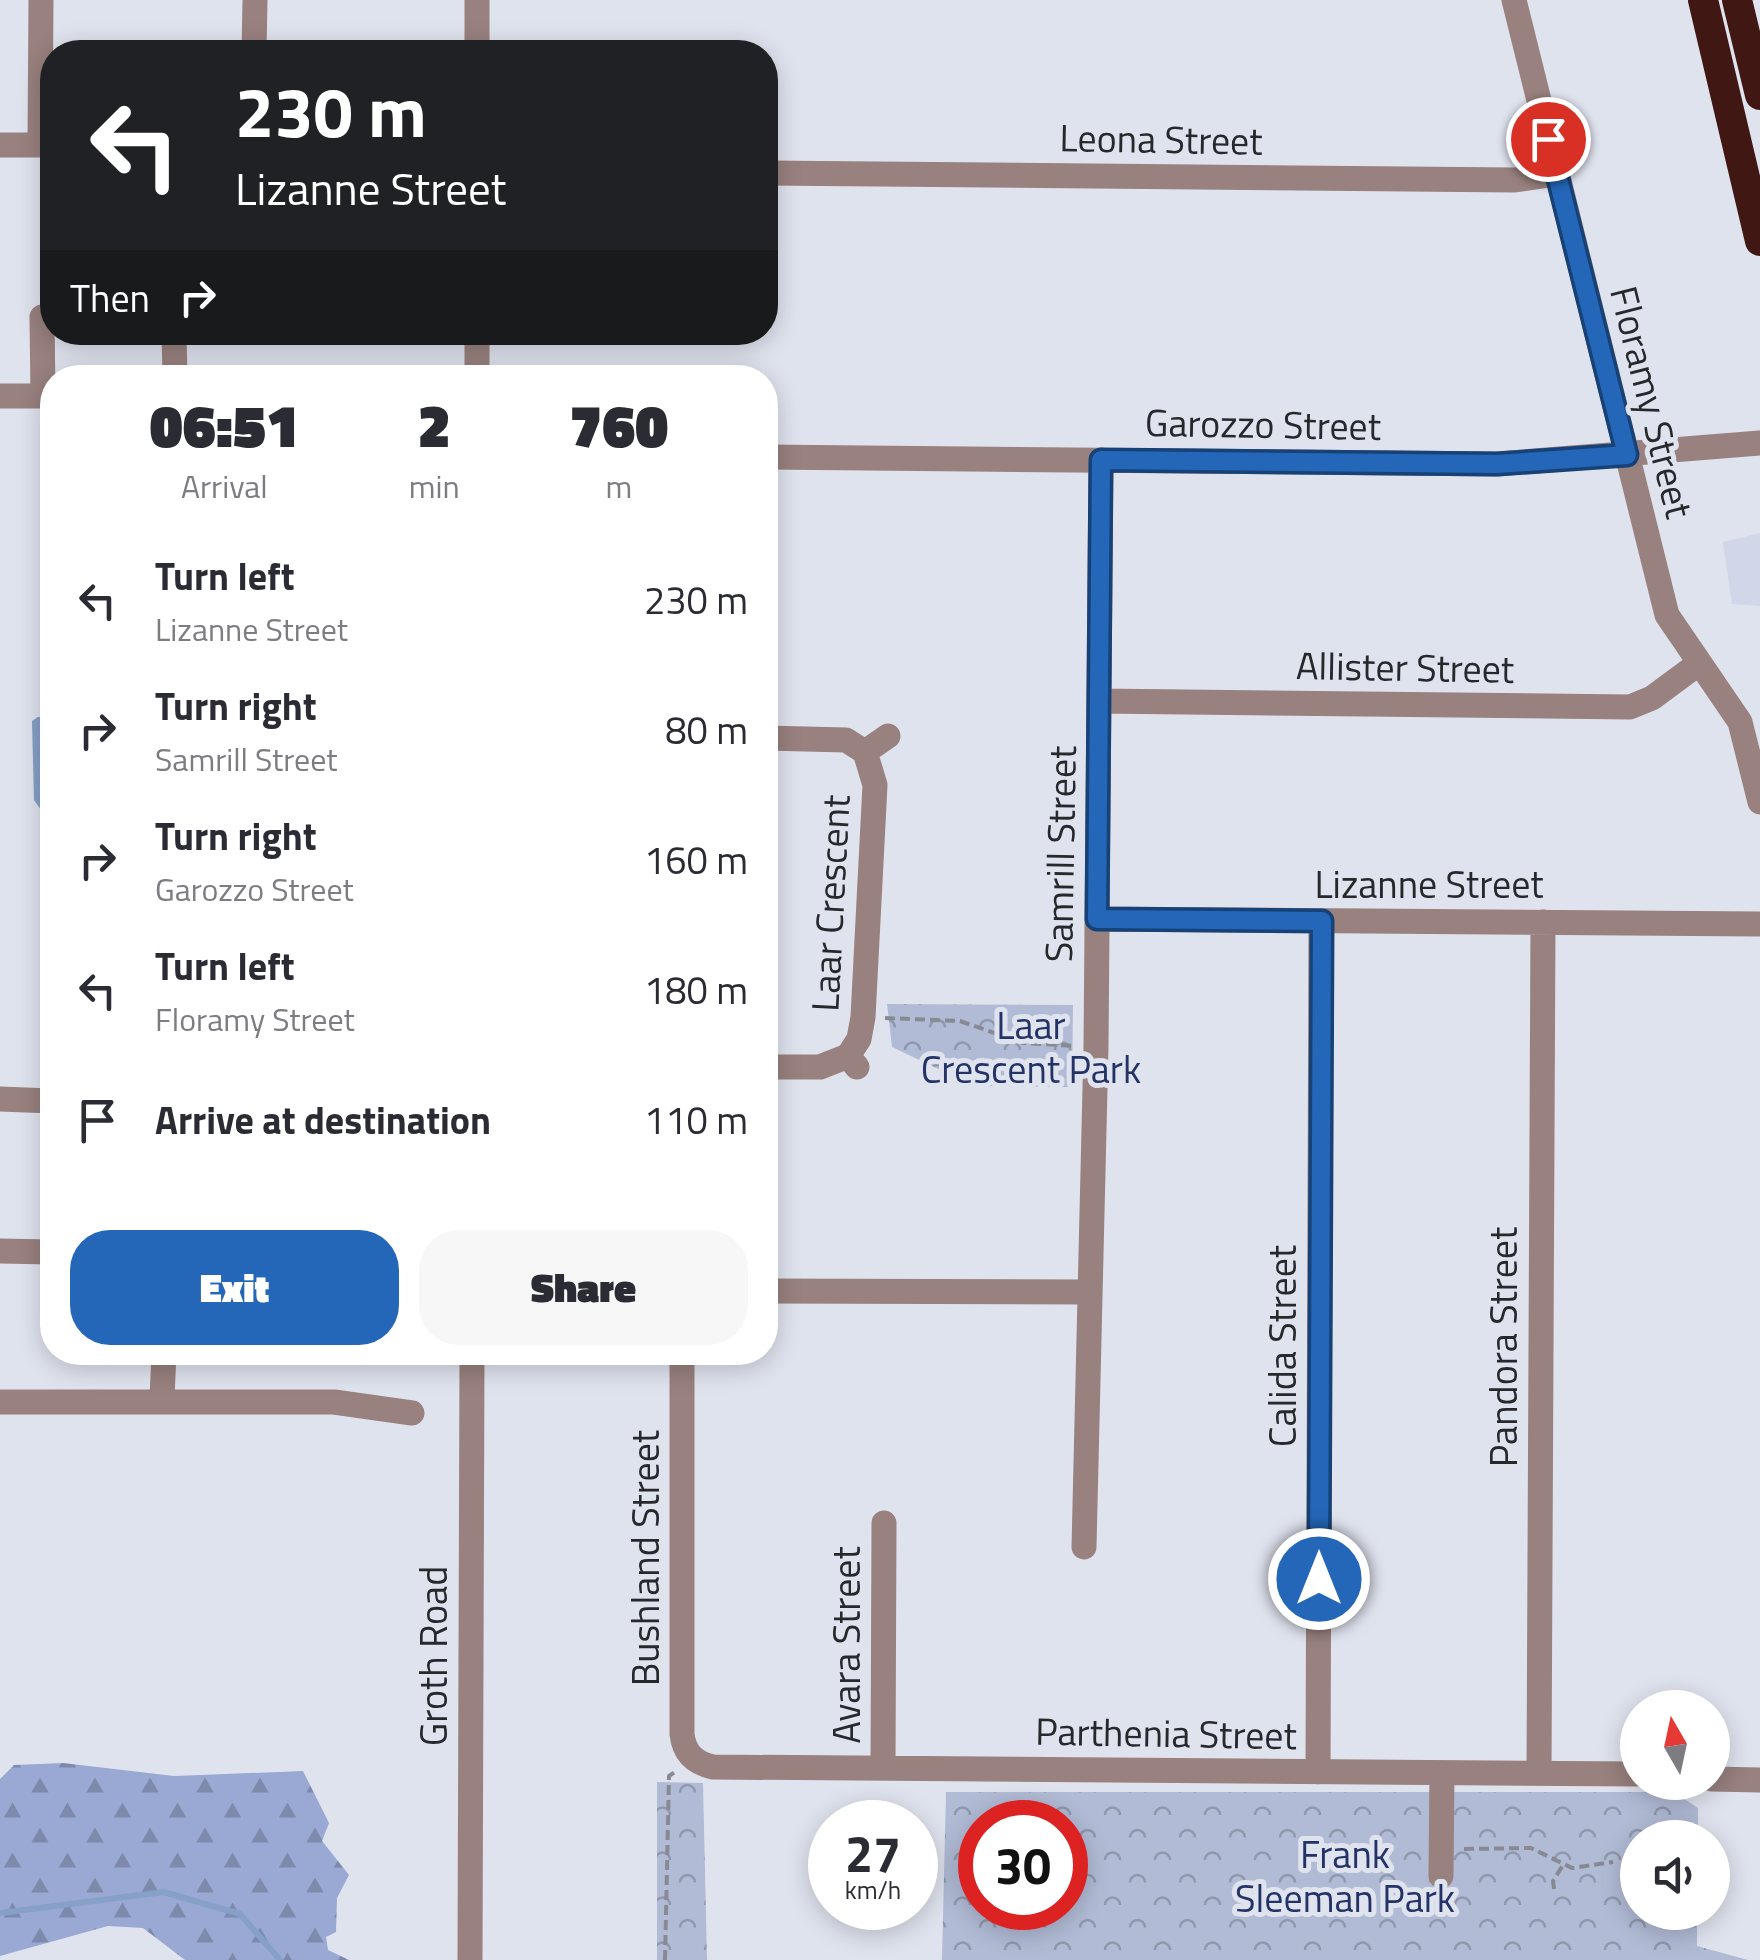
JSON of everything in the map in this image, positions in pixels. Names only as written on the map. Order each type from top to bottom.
[{"type":"highway","points":[[1703,0],[1760,241]]},
{"type":"highway","points":[[1737,0],[1760,95]]},
{"type":"street","points":[[41,0],[42,40]]},
{"type":"street","points":[[254,40],[256,0]]},
{"type":"street","points":[[477,40],[478,0]]},
{"type":"street","name":"Floramy Street","points":[[1514,0],[1667,615],[1740,722],[1760,802]]},
{"type":"street","points":[[0,145],[40,145]]},
{"type":"street","name":"Leona Street","points":[[778,174],[1515,180],[1557,174]]},
{"type":"street","points":[[0,396],[40,396]]},
{"type":"street","name":"Garozzo Street","points":[[778,458],[1497,464],[1760,443]]},
{"type":"street","name":"Samrill Street","points":[[1084,1547],[1096,1046],[1101,460]]},
{"type":"street","name":"Allister Street","points":[[1100,702],[1630,707],[1652,698],[1698,664]]},
{"type":"street","name":"Laar Crescent","points":[[865,752],[888,736]]},
{"type":"street","name":"Laar Crescent","points":[[778,738],[846,740],[865,752],[875,784],[863,1018],[852,1062],[778,1067]]},
{"type":"street","name":"Lizanne Street","points":[[1097,919],[1760,924]]},
{"type":"street","name":"Calida Street","points":[[1318,1772],[1322,921]]},
{"type":"street","name":"Pandora Street","points":[[1539,1772],[1543,922]]},
{"type":"street","points":[[0,1099],[40,1101]]},
{"type":"street","points":[[0,1251],[40,1252]]},
{"type":"street","points":[[778,1291],[1089,1292]]},
{"type":"street","points":[[162,1399],[163,1365]]},
{"type":"street","name":"Groth Road","points":[[470,1960],[472,1365]]},
{"type":"street","name":"Bushland Street","points":[[682,1365],[682,1734],[694,1760]]},
{"type":"street","points":[[0,1402],[334,1402],[412,1412]]},
{"type":"street","name":"Avara Street","points":[[883,1767],[884,1523]]},
{"type":"street","name":"Parthenia Street","points":[[694,1760],[713,1767],[1620,1774]]},
{"type":"street","points":[[1441,1876],[1442,1773]]},
{"type":"street","points":[[1730,1779],[1760,1780]]},
{"type":"path","points":[[863,1018],[960,1021],[1044,1047],[1096,1046]]},
{"type":"path","points":[[665,1960],[668,1776],[694,1760]]},
{"type":"path","points":[[1442,1841],[1459,1849],[1530,1848],[1563,1865],[1590,1869],[1613,1862]]},
{"type":"path","points":[[1554,1889],[1553,1880],[1563,1865]]},
{"type":"shaded area","points":[[1760,533],[1760,606],[1732,604],[1723,542]]},
{"type":"shaded area","points":[[40,717],[40,809],[34,800],[32,721]]},
{"type":"green space","name":"Laar Crescent Park","points":[[887,1004],[1073,1005],[1072,1087],[974,1086],[892,1047]]},
{"type":"green space","points":[[63,1763],[174,1776],[303,1771],[329,1823],[322,1841],[349,1875],[337,1898],[336,1932],[326,1937],[328,1950],[349,1960],[185,1960],[143,1928],[108,1926],[0,1956],[0,1779],[14,1765]]},
{"type":"green space","points":[[657,1782],[703,1783],[707,1960],[657,1960]]},
{"type":"green space","name":"Frank Sleeman Park","points":[[946,1792],[1620,1792],[1620,1800],[1686,1800],[1698,1808],[1698,1820],[1620,1820],[1620,1930],[1697,1930],[1697,1946],[1748,1960],[942,1960]]},
{"type":"waterway","points":[[0,1913],[164,1892],[240,1914],[280,1960]]},
{"type":"route","points":[[1319,1579],[1322,921],[1097,919],[1101,460],[1497,464],[1627,455],[1548,139]]}]
